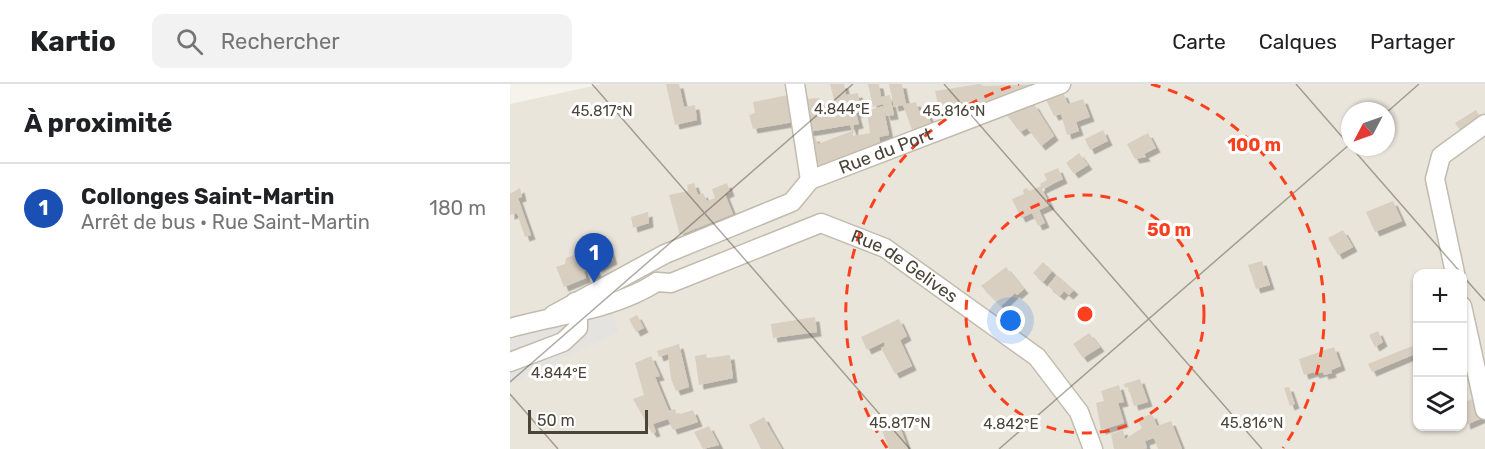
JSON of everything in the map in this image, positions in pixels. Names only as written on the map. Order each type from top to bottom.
[{"type":"street","points":[[510,362],[563,342],[578,328],[577,306],[665,254],[792,202],[810,180],[795,84]]},
{"type":"street","name":"Rue du Port","points":[[810,180],[1061,84]]},
{"type":"street","points":[[1454,269],[1435,179],[1441,156],[1485,124]]},
{"type":"street","name":"Rue de Gelives","points":[[510,328],[577,306],[615,304],[657,282],[671,283],[821,224],[885,248],[1037,357],[1079,412],[1093,449]]},
{"type":"street","points":[[651,263],[657,282]]},
{"type":"street","points":[[1466,323],[1485,410]]},
{"type":"shaded area","points":[[602,84],[1485,84],[1485,449],[510,449],[510,104]]},
{"type":"shaded area","points":[[613,316],[619,332],[510,384],[510,340],[549,328]]},
{"type":"building","points":[[666,84],[679,84],[684,107],[695,105],[697,120],[675,125]]},
{"type":"building","points":[[830,84],[844,84],[846,95],[858,93],[861,112],[856,113],[859,124],[854,125],[853,136],[870,133],[867,111],[883,106],[889,135],[879,137],[880,142],[820,169],[810,138],[815,137],[818,144],[852,131],[850,125],[808,132],[804,99],[819,98],[820,105],[831,103],[833,116],[838,115]]},
{"type":"building","points":[[868,84],[879,84],[881,97],[890,95],[894,115],[886,116],[883,104],[873,107]]},
{"type":"building","points":[[889,84],[902,84],[906,104],[916,102],[919,111],[926,109],[931,123],[912,130],[903,105],[894,107]]},
{"type":"building","points":[[979,84],[984,86],[1045,84],[941,119],[935,91]]},
{"type":"building","points":[[786,87],[789,87],[794,122],[753,129],[749,115],[755,113],[753,102],[788,95]]},
{"type":"building","points":[[1063,93],[1068,104],[1083,99],[1090,117],[1076,122],[1079,131],[1067,135],[1061,114],[1054,116],[1046,100]]},
{"type":"building","points":[[1034,104],[1054,136],[1041,146],[1027,128],[1020,132],[1006,114]]},
{"type":"building","points":[[1476,110],[1480,117],[1485,114],[1485,119],[1462,133],[1455,123]]},
{"type":"building","points":[[1103,130],[1108,141],[1090,150],[1085,139]]},
{"type":"building","points":[[1148,133],[1156,148],[1144,154],[1146,157],[1135,159],[1127,144]]},
{"type":"building","points":[[1079,153],[1088,165],[1074,174],[1066,163]]},
{"type":"building","points":[[1058,168],[1063,179],[1042,189],[1050,205],[1039,210],[1045,223],[1038,226],[1032,213],[1021,218],[1012,199],[1024,194],[1023,190],[1027,188],[1029,191],[1041,186],[1040,184],[1047,180],[1044,174]]},
{"type":"building","points":[[694,183],[698,195],[703,193],[707,201],[715,198],[712,189],[727,183],[730,192],[725,194],[733,214],[680,235],[669,195],[688,191],[687,185]]},
{"type":"building","points":[[520,188],[522,197],[518,198],[531,235],[525,237],[517,213],[510,215],[510,194]]},
{"type":"building","points":[[1393,201],[1402,221],[1375,232],[1366,212]]},
{"type":"building","points":[[648,212],[649,223],[633,228],[631,217]]},
{"type":"building","points":[[1343,230],[1353,247],[1338,255],[1328,238]]},
{"type":"building","points":[[606,239],[613,260],[597,268],[589,246]]},
{"type":"building","points":[[580,253],[585,256],[590,254],[597,273],[589,277],[587,270],[584,271],[586,278],[564,287],[556,267],[565,264],[566,258]]},
{"type":"building","points":[[1262,261],[1270,285],[1256,289],[1248,265]]},
{"type":"building","points":[[1043,262],[1052,271],[1043,282],[1033,273]]},
{"type":"building","points":[[1006,267],[1024,289],[1017,295],[1015,293],[1001,306],[981,286]]},
{"type":"building","points":[[1057,275],[1074,290],[1069,295],[1064,291],[1060,296],[1048,286]]},
{"type":"building","points":[[637,315],[644,328],[636,332],[629,319]]},
{"type":"building","points":[[815,317],[817,332],[773,338],[771,324]]},
{"type":"building","points":[[899,319],[907,336],[900,340],[912,366],[895,374],[881,348],[885,346],[884,342],[867,350],[861,337]]},
{"type":"building","points":[[1378,331],[1383,342],[1375,347],[1369,335]]},
{"type":"building","points":[[1089,333],[1100,347],[1083,358],[1073,344]]},
{"type":"building","points":[[679,344],[689,387],[676,391],[671,379],[668,354],[659,357],[657,351]]},
{"type":"building","points":[[1412,346],[1413,349],[1413,355],[1372,372],[1368,364]]},
{"type":"building","points":[[1334,347],[1341,366],[1331,370],[1332,373],[1324,375],[1323,372],[1315,374],[1314,372],[1304,375],[1299,359]]},
{"type":"building","points":[[706,354],[707,358],[730,355],[733,378],[699,385],[695,356]]},
{"type":"building","points":[[651,356],[660,376],[655,377],[669,411],[675,409],[677,415],[693,410],[698,422],[673,430],[668,419],[653,424],[656,432],[652,433],[633,399],[644,395],[635,363]]},
{"type":"building","points":[[1140,379],[1148,402],[1134,406],[1128,387],[1125,388],[1124,384]]},
{"type":"building","points":[[1119,385],[1124,402],[1118,403],[1124,423],[1101,430],[1096,403],[1104,401],[1101,391]]},
{"type":"building","points":[[1289,387],[1295,404],[1290,406],[1284,388]]},
{"type":"building","points":[[1477,397],[1482,418],[1467,425],[1467,401]]},
{"type":"building","points":[[1152,414],[1157,426],[1171,421],[1182,449],[1158,449],[1154,438],[1145,441],[1147,448],[1144,449],[1114,449],[1111,434],[1123,430],[1125,439],[1142,428],[1137,419]]},
{"type":"building","points":[[764,417],[782,449],[761,449],[749,425]]},
{"type":"building","points":[[899,424],[908,449],[889,449],[882,430]]},
{"type":"building","points":[[709,426],[719,445],[703,449],[694,432]]},
{"type":"place","name":"Collonges Saint-Martin","points":[[594,283]]}]
